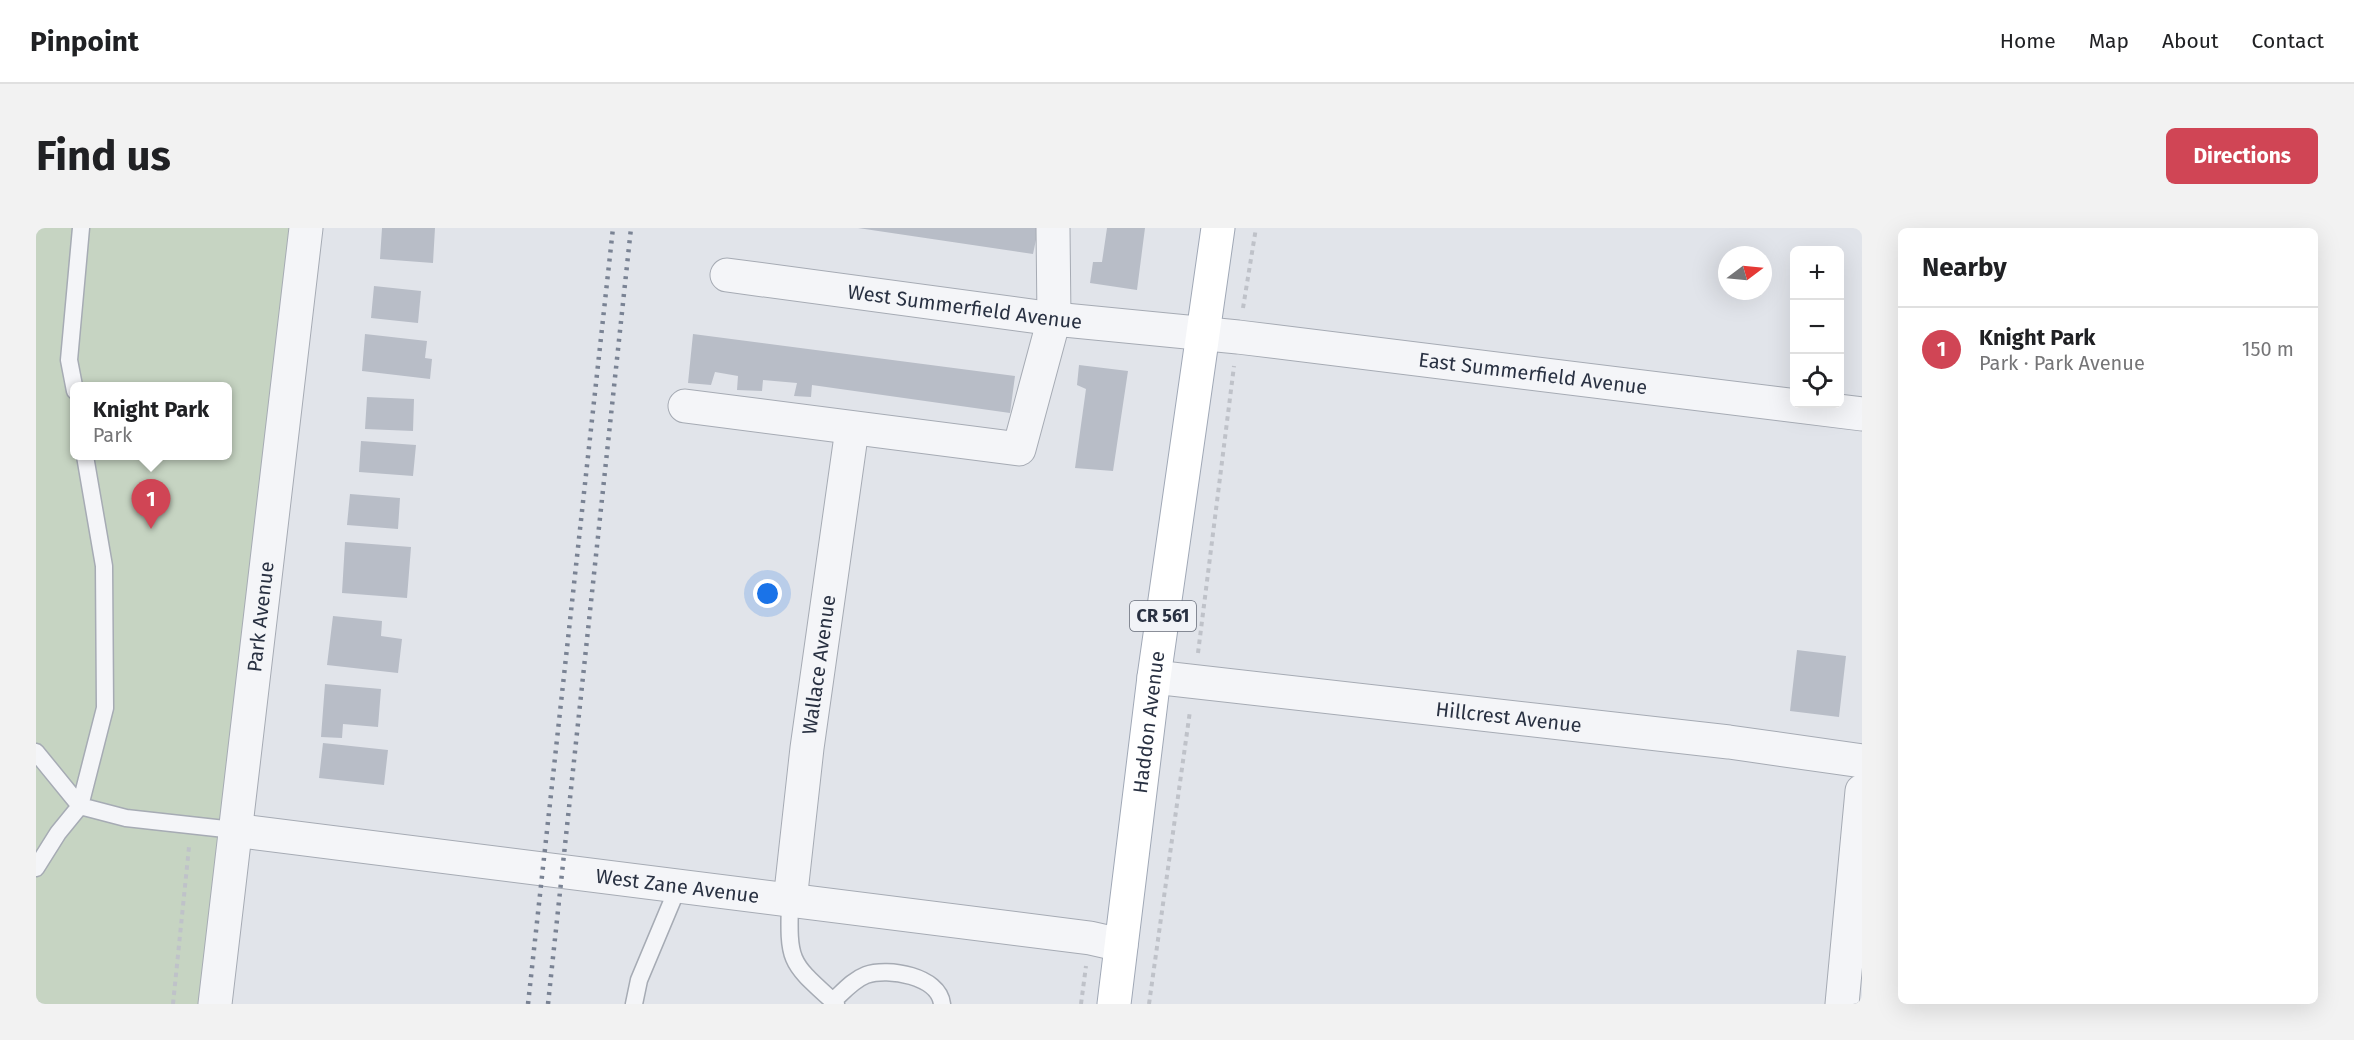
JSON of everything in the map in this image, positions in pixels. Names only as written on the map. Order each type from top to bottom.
[{"type":"main road","name":"Haddon Avenue","points":[[1114,1004],[1154,676],[1218,228]]},
{"type":"street","name":"Park Avenue","points":[[215,1004],[306,228]]},
{"type":"street","points":[[685,406],[1019,449],[1054,319],[1053,228]]},
{"type":"street","name":"West Summerfield Avenue","points":[[727,275],[1054,319],[1203,333]]},
{"type":"street","name":"East Summerfield Avenue","points":[[1203,333],[1862,414]]},
{"type":"street","name":"Wallace Avenue","points":[[790,901],[807,748],[852,429]]},
{"type":"street","name":"Hillcrest Avenue","points":[[1154,676],[1717,741],[1862,761]]},
{"type":"street","points":[[1842,1004],[1862,791]]},
{"type":"street","name":"West Zane Avenue","points":[[234,830],[1090,938],[1121,945]]},
{"type":"lane","points":[[73,382],[69,360],[81,228]]},
{"type":"lane","points":[[36,868],[58,833],[80,806],[105,708],[104,566],[86,460]]},
{"type":"lane","points":[[36,752],[80,806],[126,818],[234,830]]},
{"type":"lane","points":[[634,1004],[639,980],[678,887]]},
{"type":"lane","points":[[790,901],[790,954],[801,972],[834,1003],[864,975],[878,972],[917,978],[931,986],[942,1004]]},
{"type":"path","points":[[1149,1004],[1238,337],[1256,228]]},
{"type":"path","points":[[172,1004],[192,825]]},
{"type":"path","points":[[1080,1004],[1090,938]]},
{"type":"green space","points":[[36,228],[300,228],[215,1004],[36,1004]]},
{"type":"building","points":[[382,228],[435,228],[433,263],[380,259]]},
{"type":"building","points":[[858,228],[1045,228],[1038,230],[1033,254]]},
{"type":"building","points":[[1107,228],[1145,228],[1137,290],[1090,283],[1093,262],[1102,262]]},
{"type":"building","points":[[374,286],[421,291],[418,323],[371,318]]},
{"type":"building","points":[[365,334],[427,341],[425,358],[432,359],[430,379],[362,371]]},
{"type":"building","points":[[693,334],[1015,376],[1010,413],[812,385],[811,397],[794,396],[797,383],[763,380],[762,391],[737,390],[738,376],[715,372],[711,385],[688,383]]},
{"type":"building","points":[[1079,365],[1128,371],[1113,471],[1075,468],[1086,389],[1077,385]]},
{"type":"building","points":[[367,397],[414,399],[413,431],[365,429]]},
{"type":"building","points":[[361,441],[416,445],[413,476],[359,472]]},
{"type":"building","points":[[350,494],[400,498],[398,529],[347,525]]},
{"type":"building","points":[[345,542],[411,547],[407,598],[342,593]]},
{"type":"building","points":[[333,616],[382,621],[381,636],[402,639],[398,673],[327,665]]},
{"type":"building","points":[[1797,650],[1846,656],[1839,717],[1790,711]]},
{"type":"building","points":[[325,684],[381,689],[378,727],[343,724],[342,738],[321,737]]},
{"type":"building","points":[[323,743],[388,750],[384,785],[319,778]]},
{"type":"railway","points":[[528,1004],[613,228]]},
{"type":"railway","points":[[548,1004],[631,228]]},
{"type":"place","name":"Knight Park","points":[[151,529]]}]
